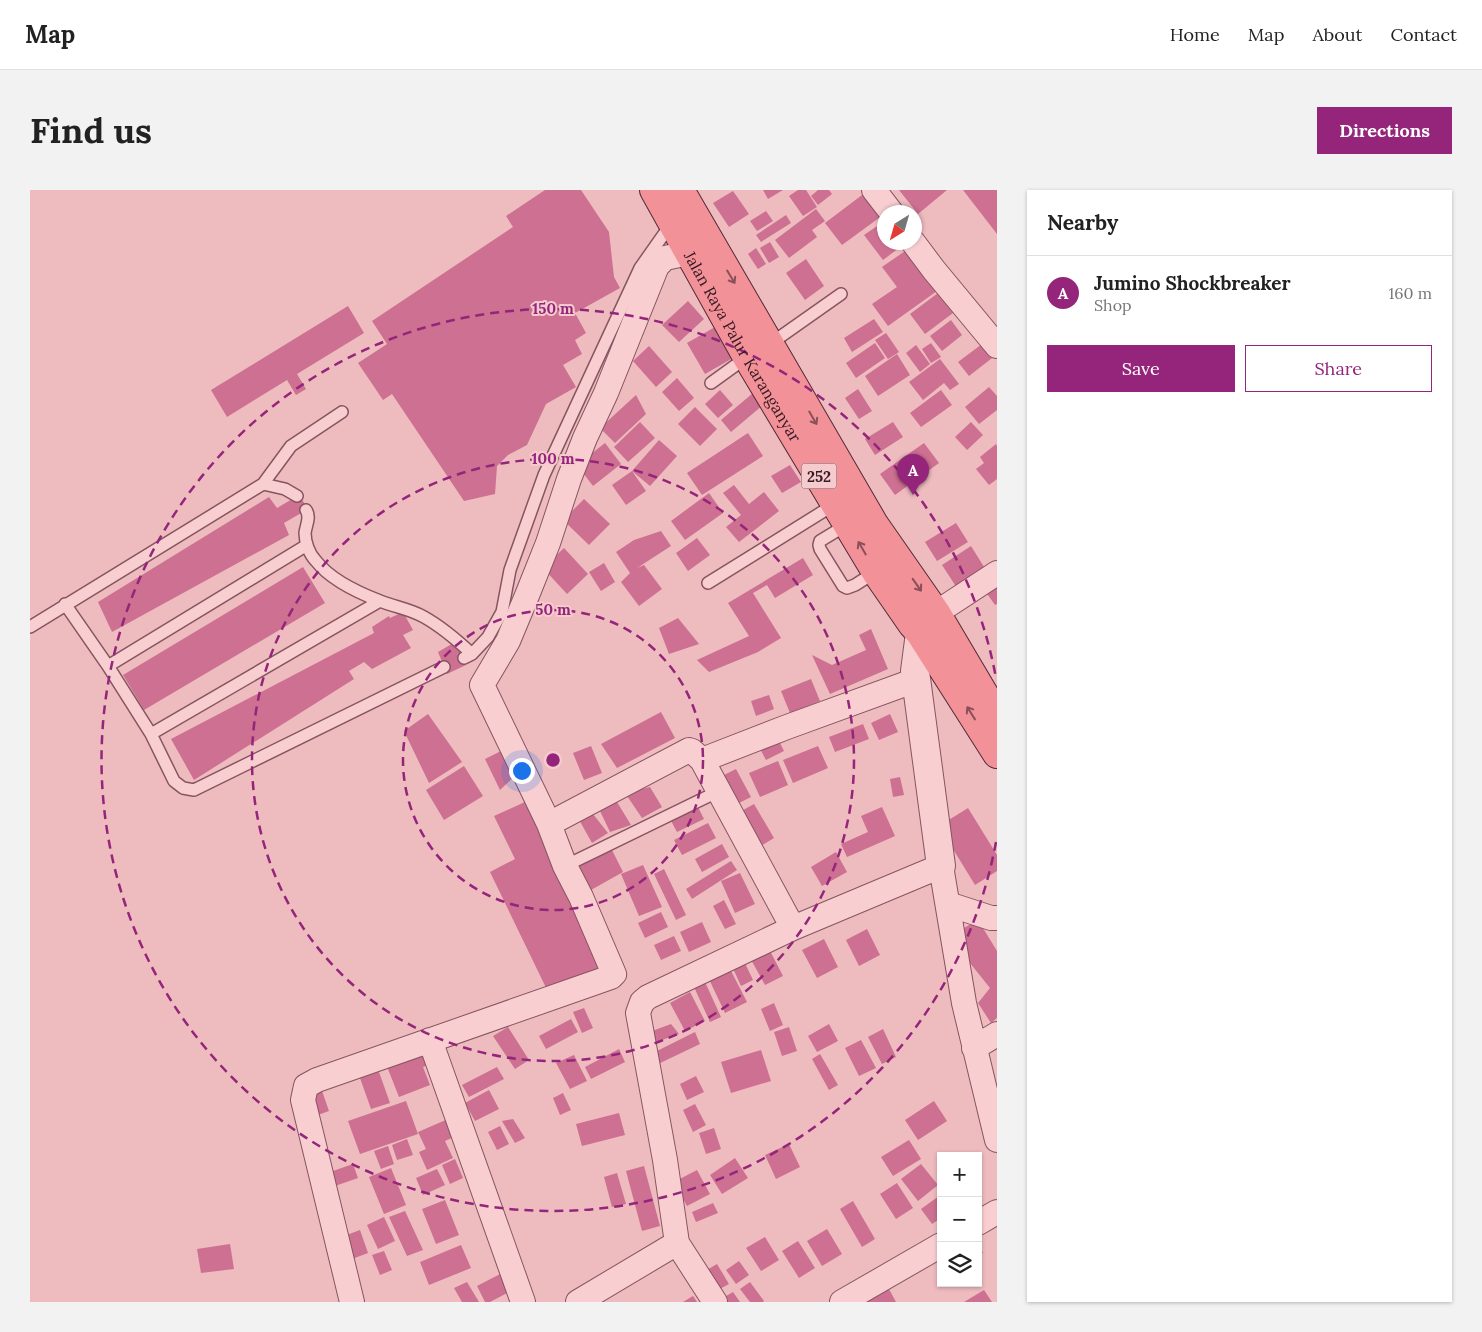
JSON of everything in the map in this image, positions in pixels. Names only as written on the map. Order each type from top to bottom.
[{"type":"main road","name":"Jalan Raya Palur Karanganyar","points":[[654,190],[681,207],[747,357],[850,514],[997,716]]},
{"type":"main road","name":"Jalan Raya Palur Karanganyar","points":[[699,247],[770,344],[850,514]]},
{"type":"main road","name":"Jalan Raya Palur Karanganyar","points":[[928,623],[997,754]]},
{"type":"street","points":[[874,190],[886,205]]},
{"type":"street","points":[[352,1302],[303,1100],[306,1086],[317,1080],[613,976],[614,972],[581,897],[482,685],[508,641],[548,543],[572,471],[606,393],[657,266],[665,258],[699,247]]},
{"type":"street","points":[[919,250],[997,346]]},
{"type":"street","points":[[997,573],[928,623],[914,671],[941,866],[963,994],[974,1048],[997,1140]]},
{"type":"street","points":[[702,760],[916,680]]},
{"type":"street","points":[[548,824],[689,750],[695,752],[702,760],[793,928]]},
{"type":"street","points":[[716,1302],[676,1243],[665,1160],[638,1012],[640,1007],[648,997],[793,928],[941,866]]},
{"type":"street","points":[[948,904],[991,918],[997,918]]},
{"type":"street","points":[[974,1048],[997,1034]]},
{"type":"street","points":[[430,1040],[524,1302]]},
{"type":"street","points":[[982,1221],[997,1212]]},
{"type":"street","points":[[578,1302],[676,1243]]},
{"type":"street","points":[[842,1302],[937,1247]]},
{"type":"lane","points":[[306,510],[309,516],[305,533],[307,545],[314,559],[324,570],[339,581],[380,601],[423,616],[448,632],[468,656],[488,637],[502,612],[510,570],[544,475],[640,268],[681,207]]},
{"type":"lane","points":[[770,344],[841,294]]},
{"type":"lane","points":[[711,383],[747,357]]},
{"type":"lane","points":[[30,626],[263,484],[291,446],[342,412]]},
{"type":"lane","points":[[263,484],[285,489],[297,496]]},
{"type":"lane","points":[[850,514],[818,545],[843,586],[847,588],[855,585],[887,565]]},
{"type":"lane","points":[[708,583],[850,514]]},
{"type":"lane","points":[[108,666],[307,545]]},
{"type":"lane","points":[[151,734],[380,601]]},
{"type":"lane","points":[[65,604],[108,666],[151,734],[174,780],[183,788],[194,790],[444,666]]},
{"type":"lane","points":[[565,866],[719,791]]},
{"type":"building","points":[[545,190],[581,190],[609,232],[614,277],[620,288],[575,313],[586,333],[575,340],[582,354],[563,365],[576,387],[546,404],[527,445],[508,455],[497,466],[495,494],[464,501],[392,394],[383,400],[358,363],[387,344],[372,321],[513,227],[506,216]]},
{"type":"building","points":[[763,190],[783,190],[768,199]]},
{"type":"building","points":[[798,190],[806,190],[817,207],[803,216],[789,196]]},
{"type":"building","points":[[818,190],[829,190],[832,194],[818,205],[811,196]]},
{"type":"building","points":[[899,190],[947,190],[922,211],[922,205],[911,205]]},
{"type":"building","points":[[963,190],[997,190],[997,234]]},
{"type":"building","points":[[733,191],[749,214],[729,227],[713,203]]},
{"type":"building","points":[[866,192],[877,207],[877,219],[842,245],[825,223]]},
{"type":"building","points":[[816,209],[825,221],[812,230],[817,237],[789,258],[775,240]]},
{"type":"building","points":[[766,211],[773,221],[757,231],[750,221]]},
{"type":"building","points":[[786,215],[791,223],[761,242],[756,235]]},
{"type":"building","points":[[877,226],[877,250],[896,250],[883,260],[864,235]]},
{"type":"building","points":[[770,242],[779,257],[769,263],[760,248]]},
{"type":"building","points":[[756,248],[766,264],[758,269],[748,254]]},
{"type":"building","points":[[909,250],[937,291],[888,326],[872,304],[897,287],[882,267]]},
{"type":"building","points":[[806,259],[824,286],[805,300],[786,273]]},
{"type":"building","points":[[938,293],[953,313],[925,334],[910,314]]},
{"type":"building","points":[[688,301],[704,319],[679,342],[662,325]]},
{"type":"building","points":[[348,306],[364,333],[297,374],[306,389],[296,395],[287,380],[227,417],[211,390]]},
{"type":"building","points":[[874,319],[883,332],[852,352],[844,338]]},
{"type":"building","points":[[951,320],[962,335],[942,351],[930,336]]},
{"type":"building","points":[[715,327],[733,358],[705,374],[687,343]]},
{"type":"building","points":[[886,333],[899,352],[888,359],[875,340]]},
{"type":"building","points":[[986,341],[996,355],[969,376],[958,362]]},
{"type":"building","points":[[875,343],[885,358],[856,378],[846,363]]},
{"type":"building","points":[[931,343],[941,357],[931,363],[922,349]]},
{"type":"building","points":[[916,345],[930,364],[920,372],[906,353]]},
{"type":"building","points":[[649,346],[672,372],[656,387],[633,361]]},
{"type":"building","points":[[897,354],[910,375],[878,396],[865,376]]},
{"type":"building","points":[[940,359],[959,384],[950,390],[944,383],[923,400],[909,382]]},
{"type":"building","points":[[677,378],[694,398],[679,411],[662,392]]},
{"type":"building","points":[[989,387],[997,396],[997,410],[979,424],[965,407]]},
{"type":"building","points":[[858,389],[872,411],[859,419],[845,398]]},
{"type":"building","points":[[720,390],[733,405],[718,418],[705,404]]},
{"type":"building","points":[[941,390],[952,405],[921,427],[910,413]]},
{"type":"building","points":[[753,393],[763,405],[731,432],[721,420]]},
{"type":"building","points":[[636,395],[646,414],[615,443],[600,428]]},
{"type":"building","points":[[695,407],[717,429],[700,446],[678,424]]},
{"type":"building","points":[[640,422],[655,438],[628,462],[614,447]]},
{"type":"building","points":[[893,422],[903,437],[875,455],[865,439]]},
{"type":"building","points":[[971,422],[983,435],[967,450],[955,437]]},
{"type":"building","points":[[748,433],[763,456],[702,495],[687,473]]},
{"type":"building","points":[[659,440],[677,456],[650,486],[632,471]]},
{"type":"building","points":[[605,443],[621,464],[593,486],[577,465]]},
{"type":"building","points":[[924,443],[939,463],[895,495],[880,474]]},
{"type":"building","points":[[996,444],[997,479],[989,485],[976,469],[984,463],[980,457]]},
{"type":"building","points":[[790,465],[801,482],[782,493],[771,476]]},
{"type":"building","points":[[632,471],[646,491],[626,505],[612,485]]},
{"type":"building","points":[[734,485],[749,504],[764,492],[779,511],[739,542],[726,527],[741,515],[723,493]]},
{"type":"building","points":[[709,493],[723,513],[685,540],[671,521]]},
{"type":"building","points":[[299,495],[308,509],[284,523],[289,535],[112,632],[98,602],[269,497],[277,508]]},
{"type":"building","points":[[584,499],[610,524],[589,545],[563,520]]},
{"type":"building","points":[[956,523],[968,542],[937,561],[925,542]]},
{"type":"building","points":[[661,531],[671,546],[637,568],[644,565],[662,589],[639,606],[621,582],[630,573],[616,552],[634,540]]},
{"type":"building","points":[[697,538],[710,555],[688,571],[676,553]]},
{"type":"building","points":[[971,546],[986,570],[957,588],[942,565]]},
{"type":"building","points":[[564,548],[588,574],[567,594],[543,568]]},
{"type":"building","points":[[803,558],[813,575],[775,598],[767,585],[753,593],[781,638],[758,652],[709,672],[697,660],[749,636],[728,603]]},
{"type":"building","points":[[604,563],[615,582],[601,591],[589,572]]},
{"type":"building","points":[[303,567],[325,603],[144,710],[123,675]]},
{"type":"building","points":[[997,578],[997,604],[995,605],[983,588]]},
{"type":"building","points":[[403,612],[413,630],[403,635],[411,648],[372,669],[364,662],[349,671],[354,679],[194,780],[171,739],[374,633],[372,627],[389,616],[390,618]]},
{"type":"building","points":[[678,618],[699,644],[669,654],[659,628]]},
{"type":"building","points":[[871,629],[888,669],[830,694],[812,655],[832,665],[866,650],[859,635]]},
{"type":"building","points":[[457,641],[466,665],[447,674],[438,652]]},
{"type":"building","points":[[811,679],[820,701],[790,713],[781,691]]},
{"type":"building","points":[[769,695],[774,709],[756,716],[751,701]]},
{"type":"building","points":[[661,712],[675,738],[617,768],[601,744]]},
{"type":"building","points":[[428,714],[462,762],[429,783],[404,731]]},
{"type":"building","points":[[890,714],[898,732],[879,740],[871,723]]},
{"type":"building","points":[[863,724],[869,739],[835,752],[829,737]]},
{"type":"building","points":[[776,735],[784,751],[766,760],[758,745]]},
{"type":"building","points":[[591,746],[602,773],[584,780],[573,753]]},
{"type":"building","points":[[818,746],[828,768],[793,783],[783,760]]},
{"type":"building","points":[[507,748],[519,772],[500,790],[485,759]]},
{"type":"building","points":[[778,761],[788,785],[760,797],[749,773]]},
{"type":"building","points":[[464,766],[483,796],[444,820],[426,790]]},
{"type":"building","points":[[736,769],[751,797],[733,806],[718,778]]},
{"type":"building","points":[[900,777],[904,795],[893,797],[890,779]]},
{"type":"building","points":[[650,787],[662,807],[642,818],[625,793]]},
{"type":"building","points":[[527,801],[608,968],[550,996],[490,872],[515,859],[494,816]]},
{"type":"building","points":[[617,802],[631,825],[610,832],[600,811]]},
{"type":"building","points":[[754,804],[774,838],[756,849],[736,814]]},
{"type":"building","points":[[698,807],[704,819],[677,832],[670,819]]},
{"type":"building","points":[[882,807],[895,836],[847,857],[841,844],[868,832],[861,816]]},
{"type":"building","points":[[968,808],[997,855],[997,871],[975,885],[939,826]]},
{"type":"building","points":[[589,809],[608,833],[592,843],[577,816]]},
{"type":"building","points":[[708,823],[716,838],[682,855],[674,840]]},
{"type":"building","points":[[722,844],[729,857],[702,872],[695,859]]},
{"type":"building","points":[[610,846],[623,872],[591,890],[578,864]]},
{"type":"building","points":[[836,852],[847,872],[822,886],[811,867]]},
{"type":"building","points":[[731,861],[737,870],[692,899],[686,889]]},
{"type":"building","points":[[643,865],[662,907],[639,916],[621,874]]},
{"type":"building","points":[[664,869],[686,915],[676,920],[654,874]]},
{"type":"building","points":[[740,873],[755,904],[735,913],[721,881]]},
{"type":"building","points":[[724,900],[736,924],[725,929],[713,906]]},
{"type":"building","points":[[661,912],[668,927],[645,938],[638,923]]},
{"type":"building","points":[[978,920],[997,951],[997,1018],[991,1023],[978,1003],[990,988],[970,963],[964,928]]},
{"type":"building","points":[[702,922],[711,942],[689,952],[680,932]]},
{"type":"building","points":[[867,929],[880,955],[859,966],[846,940]]},
{"type":"building","points":[[674,936],[681,951],[661,960],[654,945]]},
{"type":"building","points":[[824,939],[838,967],[817,978],[802,950]]},
{"type":"building","points":[[768,947],[783,976],[765,985],[749,956]]},
{"type":"building","points":[[742,957],[753,980],[741,986],[730,962]]},
{"type":"building","points":[[728,965],[747,1002],[725,1013],[707,975]]},
{"type":"building","points":[[705,982],[721,1017],[710,1022],[694,987]]},
{"type":"building","points":[[690,992],[705,1021],[685,1031],[670,1003]]},
{"type":"building","points":[[774,1003],[783,1025],[770,1031],[761,1009]]},
{"type":"building","points":[[584,1008],[593,1028],[582,1033],[573,1012]]},
{"type":"building","points":[[571,1019],[578,1032],[546,1049],[539,1036]]},
{"type":"building","points":[[671,1024],[679,1034],[648,1045],[644,1034]]},
{"type":"building","points":[[829,1024],[838,1041],[817,1052],[808,1036]]},
{"type":"building","points":[[508,1027],[529,1060],[515,1069],[493,1036]]},
{"type":"building","points":[[789,1027],[797,1051],[782,1056],[774,1032]]},
{"type":"building","points":[[883,1029],[896,1057],[882,1064],[868,1037]]},
{"type":"building","points":[[695,1032],[700,1044],[656,1065],[651,1054]]},
{"type":"building","points":[[861,1040],[876,1068],[859,1076],[845,1048]]},
{"type":"building","points":[[427,1048],[433,1063],[423,1067],[430,1085],[399,1097],[386,1064]]},
{"type":"building","points":[[619,1049],[625,1062],[591,1079],[585,1067]]},
{"type":"building","points":[[761,1050],[771,1081],[731,1093],[721,1062]]},
{"type":"building","points":[[820,1054],[838,1085],[829,1090],[812,1059]]},
{"type":"building","points":[[574,1055],[587,1081],[570,1089],[556,1063]]},
{"type":"building","points":[[497,1067],[504,1079],[469,1097],[462,1085]]},
{"type":"building","points":[[379,1072],[390,1103],[371,1109],[360,1078]]},
{"type":"building","points":[[696,1076],[704,1092],[687,1100],[680,1084]]},
{"type":"building","points":[[321,1088],[329,1111],[318,1115],[309,1093]]},
{"type":"building","points":[[489,1090],[499,1109],[475,1121],[465,1103]]},
{"type":"building","points":[[563,1093],[571,1110],[560,1115],[553,1098]]},
{"type":"building","points":[[406,1101],[418,1134],[360,1154],[348,1121]]},
{"type":"building","points":[[934,1101],[947,1121],[918,1140],[905,1120]]},
{"type":"building","points":[[695,1104],[706,1125],[693,1132],[683,1110]]},
{"type":"building","points":[[619,1113],[625,1135],[582,1146],[576,1124]]},
{"type":"building","points":[[448,1119],[456,1136],[445,1141],[453,1158],[427,1170],[419,1152],[426,1149],[418,1132]]},
{"type":"building","points":[[513,1119],[525,1138],[515,1143],[502,1121]]},
{"type":"building","points":[[500,1126],[509,1144],[497,1150],[488,1132]]},
{"type":"building","points":[[714,1128],[721,1149],[706,1154],[699,1133]]},
{"type":"building","points":[[407,1139],[413,1155],[397,1160],[392,1145]]},
{"type":"building","points":[[909,1140],[921,1159],[893,1176],[881,1157]]},
{"type":"building","points":[[789,1144],[800,1167],[776,1179],[765,1155]]},
{"type":"building","points":[[388,1146],[394,1164],[381,1169],[374,1151]]},
{"type":"building","points":[[735,1158],[748,1178],[722,1194],[710,1175]]},
{"type":"building","points":[[455,1159],[463,1178],[450,1184],[442,1165]]},
{"type":"building","points":[[353,1164],[358,1178],[335,1186],[330,1172]]},
{"type":"building","points":[[921,1164],[937,1186],[918,1201],[901,1179]]},
{"type":"building","points":[[644,1166],[660,1226],[642,1231],[626,1171]]},
{"type":"building","points":[[391,1168],[406,1205],[384,1214],[369,1177]]},
{"type":"building","points":[[437,1169],[445,1185],[423,1195],[416,1178]]},
{"type":"building","points":[[697,1170],[710,1194],[687,1206],[674,1182]]},
{"type":"building","points":[[617,1173],[626,1204],[612,1207],[604,1177]]},
{"type":"building","points":[[897,1183],[913,1208],[896,1219],[880,1194]]},
{"type":"building","points":[[937,1197],[937,1221],[932,1224],[921,1209]]},
{"type":"building","points":[[445,1200],[459,1235],[436,1244],[422,1209]]},
{"type":"building","points":[[853,1201],[875,1239],[862,1247],[840,1209]]},
{"type":"building","points":[[713,1203],[718,1213],[696,1222],[692,1212]]},
{"type":"building","points":[[405,1211],[423,1250],[407,1256],[389,1217]]},
{"type":"building","points":[[384,1217],[395,1241],[378,1249],[367,1225]]},
{"type":"building","points":[[827,1229],[842,1254],[822,1266],[807,1241]]},
{"type":"building","points":[[360,1230],[368,1253],[352,1259],[344,1236]]},
{"type":"building","points":[[765,1237],[779,1260],[761,1271],[746,1248]]},
{"type":"building","points":[[798,1241],[815,1268],[799,1278],[782,1251]]},
{"type":"building","points":[[230,1244],[234,1269],[201,1273],[197,1249]]},
{"type":"building","points":[[461,1245],[471,1268],[429,1285],[420,1262]]},
{"type":"building","points":[[384,1251],[392,1270],[380,1275],[372,1255]]},
{"type":"building","points":[[739,1261],[749,1275],[736,1284],[726,1270]]},
{"type":"building","points":[[717,1264],[729,1284],[716,1291],[705,1271]]},
{"type":"building","points":[[504,1272],[513,1290],[490,1302],[485,1302],[477,1286]]},
{"type":"building","points":[[467,1282],[479,1302],[462,1302],[454,1288]]},
{"type":"building","points":[[750,1282],[763,1302],[750,1302],[740,1289]]},
{"type":"building","points":[[889,1289],[896,1302],[866,1302]]},
{"type":"building","points":[[984,1290],[992,1302],[964,1302]]},
{"type":"building","points":[[733,1292],[740,1302],[723,1302],[721,1299]]},
{"type":"building","points":[[693,1296],[697,1302],[683,1302]]},
{"type":"place","name":"Jumino Shockbreaker","points":[[913,495]]}]
